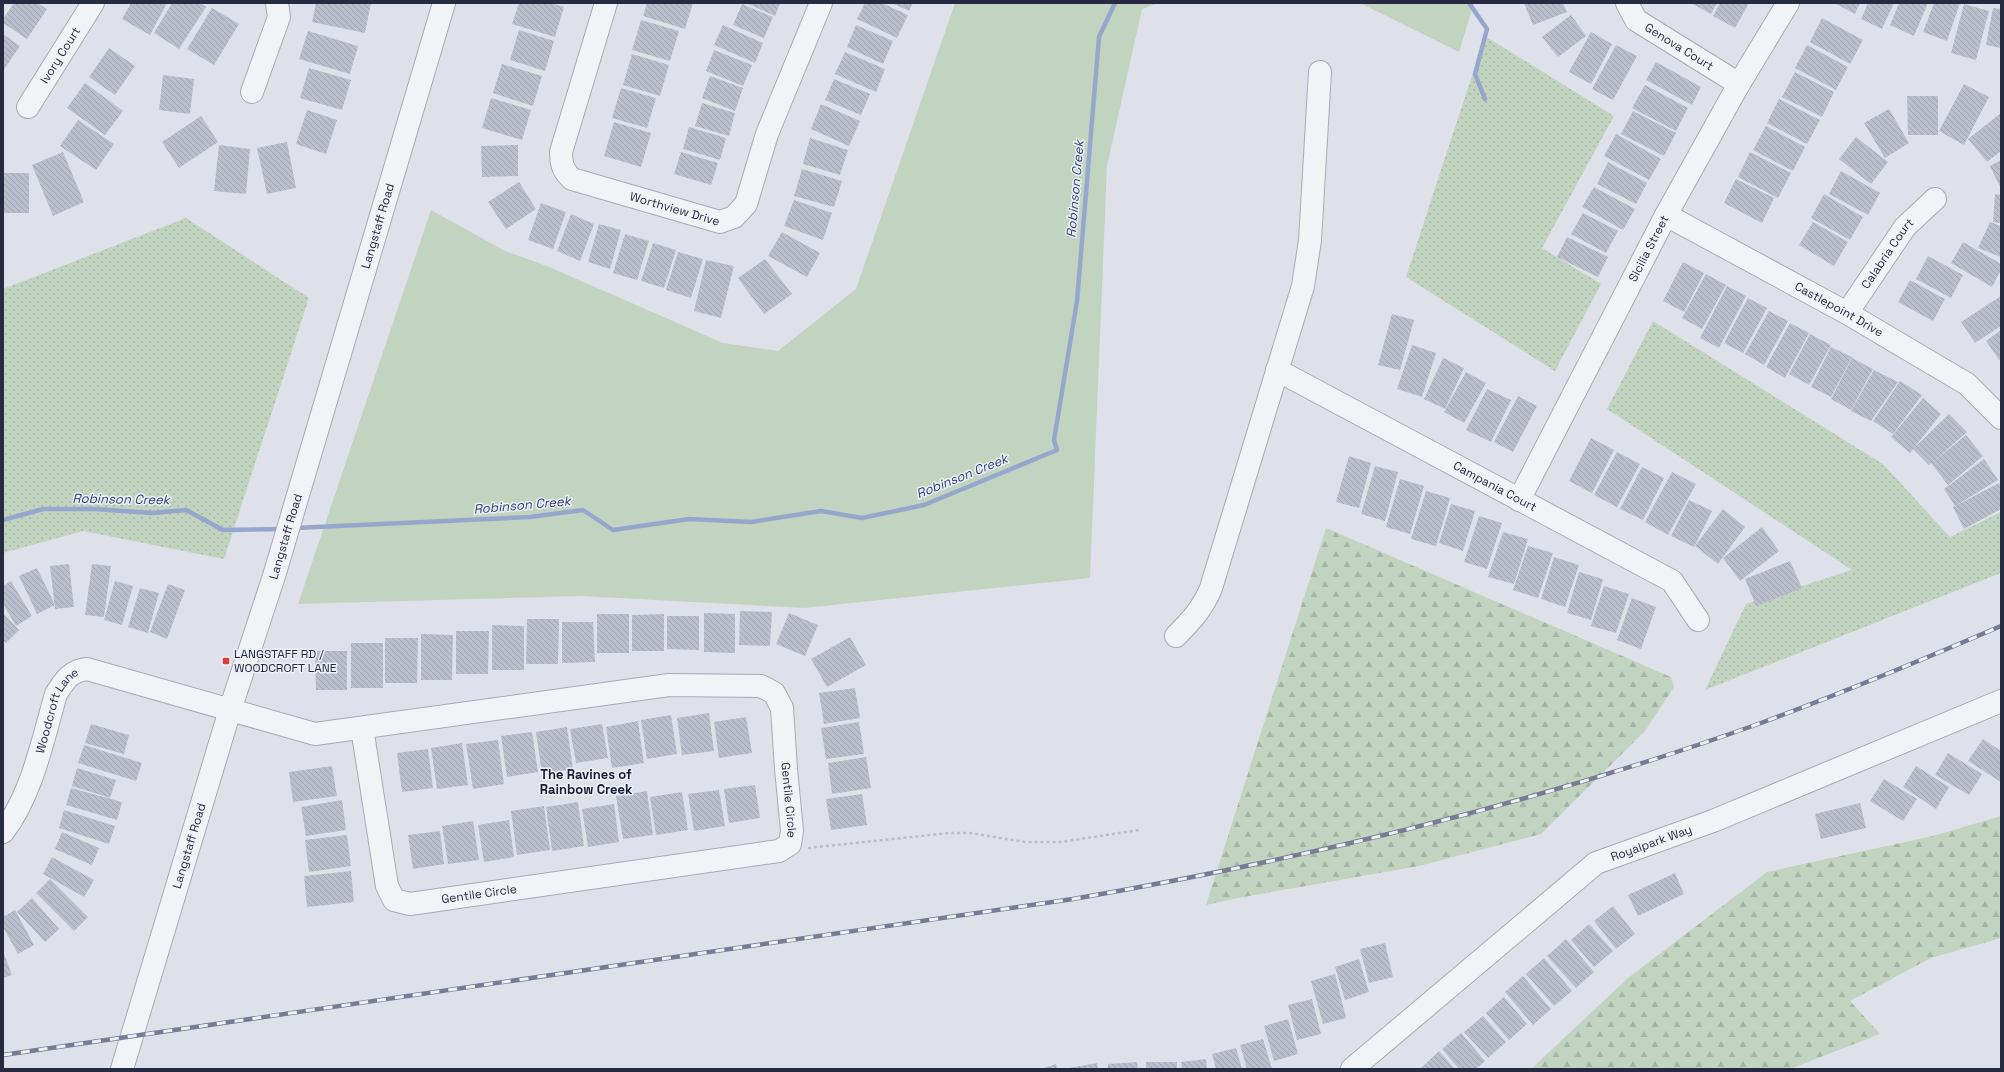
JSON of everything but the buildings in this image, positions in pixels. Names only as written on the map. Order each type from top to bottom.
[{"type":"street","name":"Ivory Court","points":[[28,107],[93,3]]},
{"type":"street","points":[[252,92],[279,17],[277,3]]},
{"type":"street","name":"Langstaff Road","points":[[122,1069],[230,710],[274,576],[444,3]]},
{"type":"street","name":"Worthview Drive","points":[[606,3],[561,152],[561,162],[564,173],[572,179],[720,222],[734,217],[746,204],[767,134],[821,3]]},
{"type":"street","name":"Genova Court","points":[[1627,3],[1636,20],[1739,84]]},
{"type":"street","name":"Sicilia Street","points":[[1519,500],[1666,215],[1739,84],[1788,3]]},
{"type":"street","points":[[1176,636],[1193,619],[1204,604],[1211,588],[1276,370],[1303,286],[1310,240],[1320,72]]},
{"type":"street","name":"Calabria Court","points":[[1848,313],[1905,227],[1935,198]]},
{"type":"street","name":"Castlepoint Drive","points":[[1666,215],[1848,313],[1967,384],[2001,418]]},
{"type":"street","name":"Campania Court","points":[[1276,370],[1672,581],[1698,620]]},
{"type":"street","name":"Woodcroft Lane","points":[[3,832],[13,819],[26,790],[56,694],[65,680],[77,670],[96,670],[230,710]]},
{"type":"street","name":"Gentile Circle","points":[[230,710],[315,734],[669,685],[761,686],[774,693],[782,708],[792,831],[790,844],[779,851],[410,904],[394,900],[387,886],[362,728]]},
{"type":"street","name":"Royalpark Way","points":[[1352,1069],[1596,863],[1713,821],[2001,701]]},
{"type":"path","points":[[806,848],[949,833],[970,834],[1025,842],[1061,842],[1139,830]]},
{"type":"green space","points":[[955,3],[1158,3],[1142,9],[1107,166],[1090,578],[804,608],[580,596],[298,604],[431,210],[505,251],[547,266],[723,343],[778,351],[856,289]]},
{"type":"green space","points":[[1360,3],[1474,3],[1459,52]]},
{"type":"green space","points":[[1485,36],[1614,116],[1542,248],[1601,284],[1555,371],[1406,277]]},
{"type":"green space","points":[[186,218],[309,298],[224,559],[83,531],[3,553],[3,289]]},
{"type":"green space","points":[[1653,321],[1883,464],[1950,537],[2001,512],[2001,573],[1705,690],[1746,604],[1852,570],[1607,409]]},
{"type":"green space","points":[[1326,528],[1671,677],[1674,687],[1645,731],[1541,834],[1419,866],[1206,905]]},
{"type":"green space","points":[[2001,816],[2001,938],[1931,958],[1850,1001],[1880,1034],[1790,1069],[1531,1069],[1628,978],[1767,872],[1933,836]]},
{"type":"waterway","name":"Robinson Creek","points":[[295,528],[530,517],[583,510],[613,530],[689,519],[751,522],[821,511],[862,518],[924,505],[1057,450],[1054,440],[1077,301],[1099,37],[1115,3]]},
{"type":"waterway","points":[[1469,3],[1487,29],[1475,74],[1485,99]]},
{"type":"waterway","name":"Robinson Creek","points":[[3,520],[43,509],[95,509],[152,513],[186,510],[223,530],[282,529]]},
{"type":"railway","points":[[3,1055],[1073,899],[1247,866],[1421,826],[1592,779],[1677,752],[1822,700],[2001,626]]},
{"type":"place","name":"LANGSTAFF RD / WOODCROFT LANE","points":[[226,661]]},
{"type":"district","name":"The Ravines of Rainbow Creek","points":[[586,782]]}]
